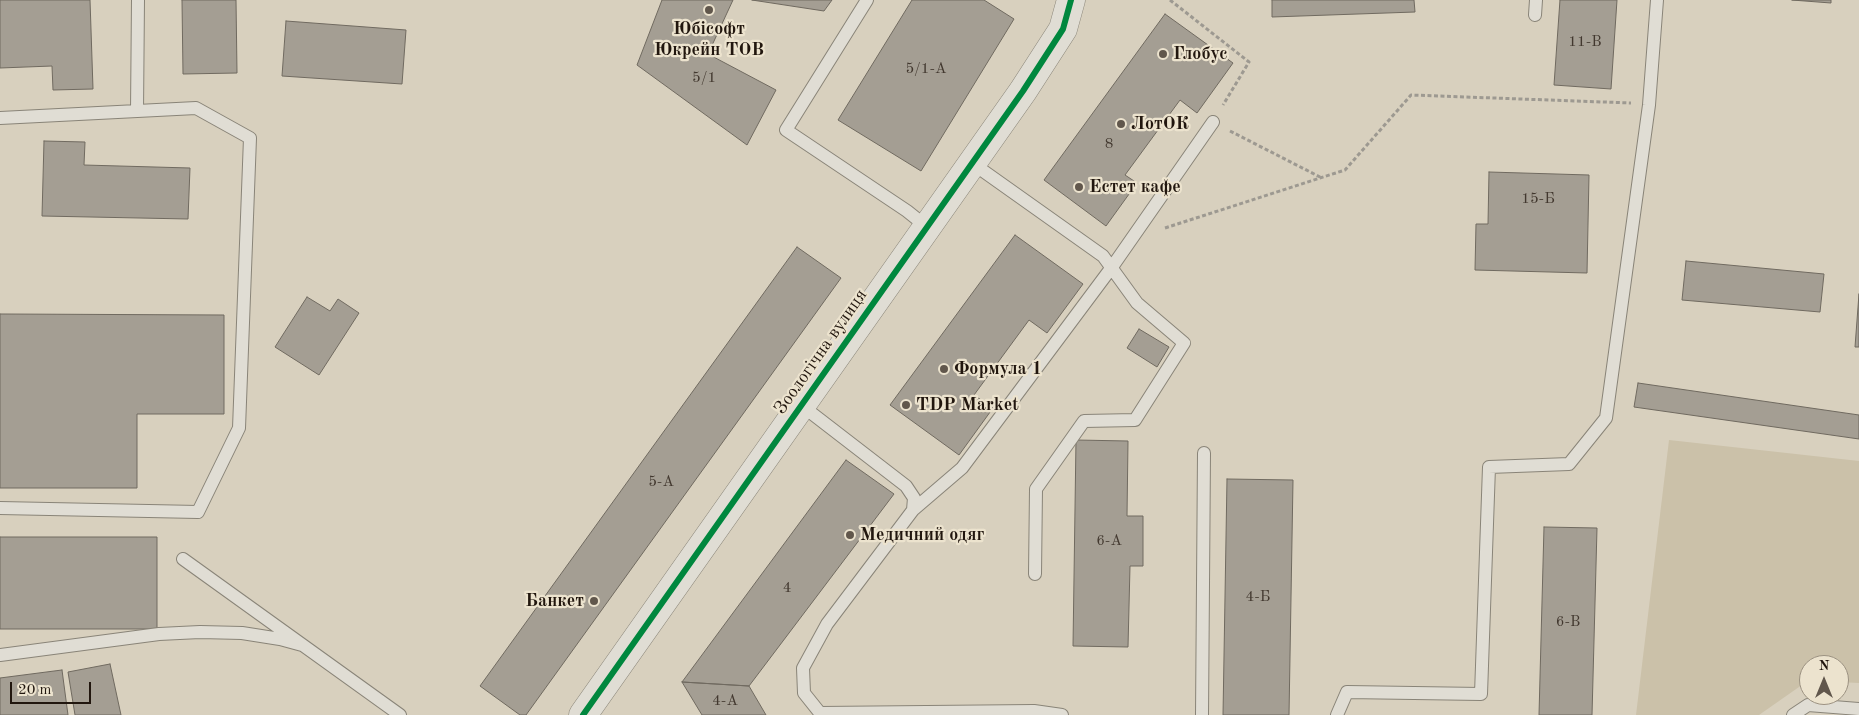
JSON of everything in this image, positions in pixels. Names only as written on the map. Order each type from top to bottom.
[{"type":"street","name":"Зоологічна вулиця","points":[[583,715],[1023,91],[1063,28],[1071,0]]},
{"type":"lane","points":[[137,111],[138,0]]},
{"type":"lane","points":[[867,0],[786,130],[927,227]]},
{"type":"lane","points":[[1535,14],[1536,0]]},
{"type":"lane","points":[[1337,715],[1347,692],[1482,694],[1489,467],[1569,464],[1606,418],[1649,104],[1657,0]]},
{"type":"lane","points":[[0,118],[196,108],[250,138],[239,428],[198,512],[0,508]]},
{"type":"lane","points":[[1062,715],[1034,711],[820,713],[804,693],[803,668],[827,624],[913,510],[962,468],[1112,267],[1213,122]]},
{"type":"lane","points":[[972,163],[1103,256],[1136,304],[1184,343],[1135,420],[1084,422],[1036,489],[1035,574]]},
{"type":"lane","points":[[802,405],[906,486],[914,498],[913,510]]},
{"type":"lane","points":[[1202,715],[1204,453]]},
{"type":"lane","points":[[184,559],[400,715]]},
{"type":"lane","points":[[0,655],[159,634],[200,632],[242,633],[280,638],[302,645]]},
{"type":"lane","points":[[1794,715],[1808,704],[1859,710]]},
{"type":"path","points":[[1170,0],[1249,62],[1213,122],[1321,178]]},
{"type":"path","points":[[1164,229],[1345,170],[1411,94],[1649,104]]},
{"type":"shaded area","points":[[1669,440],[1859,461],[1859,683],[1849,682],[1849,655],[1799,655],[1799,687],[1759,715],[1636,715]]},
{"type":"building","points":[[0,0],[90,0],[93,89],[53,90],[52,66],[0,68]]},
{"type":"building","points":[[182,0],[236,0],[237,73],[183,74]]},
{"type":"building","points":[[662,0],[733,0],[708,54],[776,90],[747,145],[637,65]]},
{"type":"building","points":[[752,0],[832,0],[824,11]]},
{"type":"building","points":[[912,0],[984,0],[1014,19],[921,171],[838,120]]},
{"type":"building","points":[[1272,0],[1414,0],[1415,12],[1272,17]]},
{"type":"building","points":[[1560,0],[1617,0],[1611,89],[1554,85]]},
{"type":"building","points":[[1792,0],[1831,0],[1831,3]]},
{"type":"building","points":[[1165,14],[1233,63],[1197,113],[1180,100],[1125,175],[1137,183],[1106,226],[1044,180]]},
{"type":"building","points":[[286,21],[406,30],[402,84],[282,76]]},
{"type":"building","points":[[44,141],[85,142],[84,165],[190,168],[188,219],[42,216]]},
{"type":"building","points":[[1489,172],[1589,175],[1587,273],[1475,270],[1476,224],[1488,224]]},
{"type":"building","points":[[1015,235],[1083,284],[1047,333],[1029,320],[974,395],[993,408],[959,455],[890,405]]},
{"type":"building","points":[[797,247],[841,278],[526,715],[520,715],[480,686]]},
{"type":"building","points":[[1686,261],[1824,274],[1820,312],[1682,300]]},
{"type":"building","points":[[1859,294],[1859,347],[1855,347]]},
{"type":"building","points":[[307,297],[330,311],[338,299],[359,313],[319,375],[275,347]]},
{"type":"building","points":[[0,314],[224,315],[224,414],[137,414],[137,488],[0,488]]},
{"type":"building","points":[[1139,329],[1169,347],[1157,367],[1127,348]]},
{"type":"building","points":[[1638,383],[1859,415],[1859,439],[1634,407]]},
{"type":"building","points":[[1076,440],[1128,441],[1127,516],[1143,516],[1143,566],[1130,566],[1128,647],[1073,646]]},
{"type":"building","points":[[846,460],[894,494],[749,686],[682,682]]},
{"type":"building","points":[[1227,479],[1293,480],[1289,715],[1223,715]]},
{"type":"building","points":[[1544,527],[1597,528],[1592,715],[1539,715]]},
{"type":"building","points":[[0,537],[157,537],[157,629],[0,629]]},
{"type":"building","points":[[110,664],[121,715],[75,715],[68,672]]},
{"type":"building","points":[[62,670],[68,715],[0,715],[0,678]]},
{"type":"building","points":[[682,682],[749,686],[766,715],[702,715]]},
{"type":"cycle path","points":[[583,715],[1023,91],[1063,29],[1071,0]]},
{"type":"place","name":"Юбісофт Юкрейн ТОВ","points":[[709,10]]},
{"type":"place","name":"Глобус","points":[[1163,54]]},
{"type":"place","name":"ЛотОК","points":[[1121,124]]},
{"type":"place","name":"Естет кафе","points":[[1079,187]]},
{"type":"place","name":"Формула 1","points":[[944,369]]},
{"type":"place","name":"TDP Market","points":[[906,405]]},
{"type":"place","name":"Медичний одяг","points":[[850,535]]},
{"type":"place","name":"Банкет","points":[[594,601]]}]
